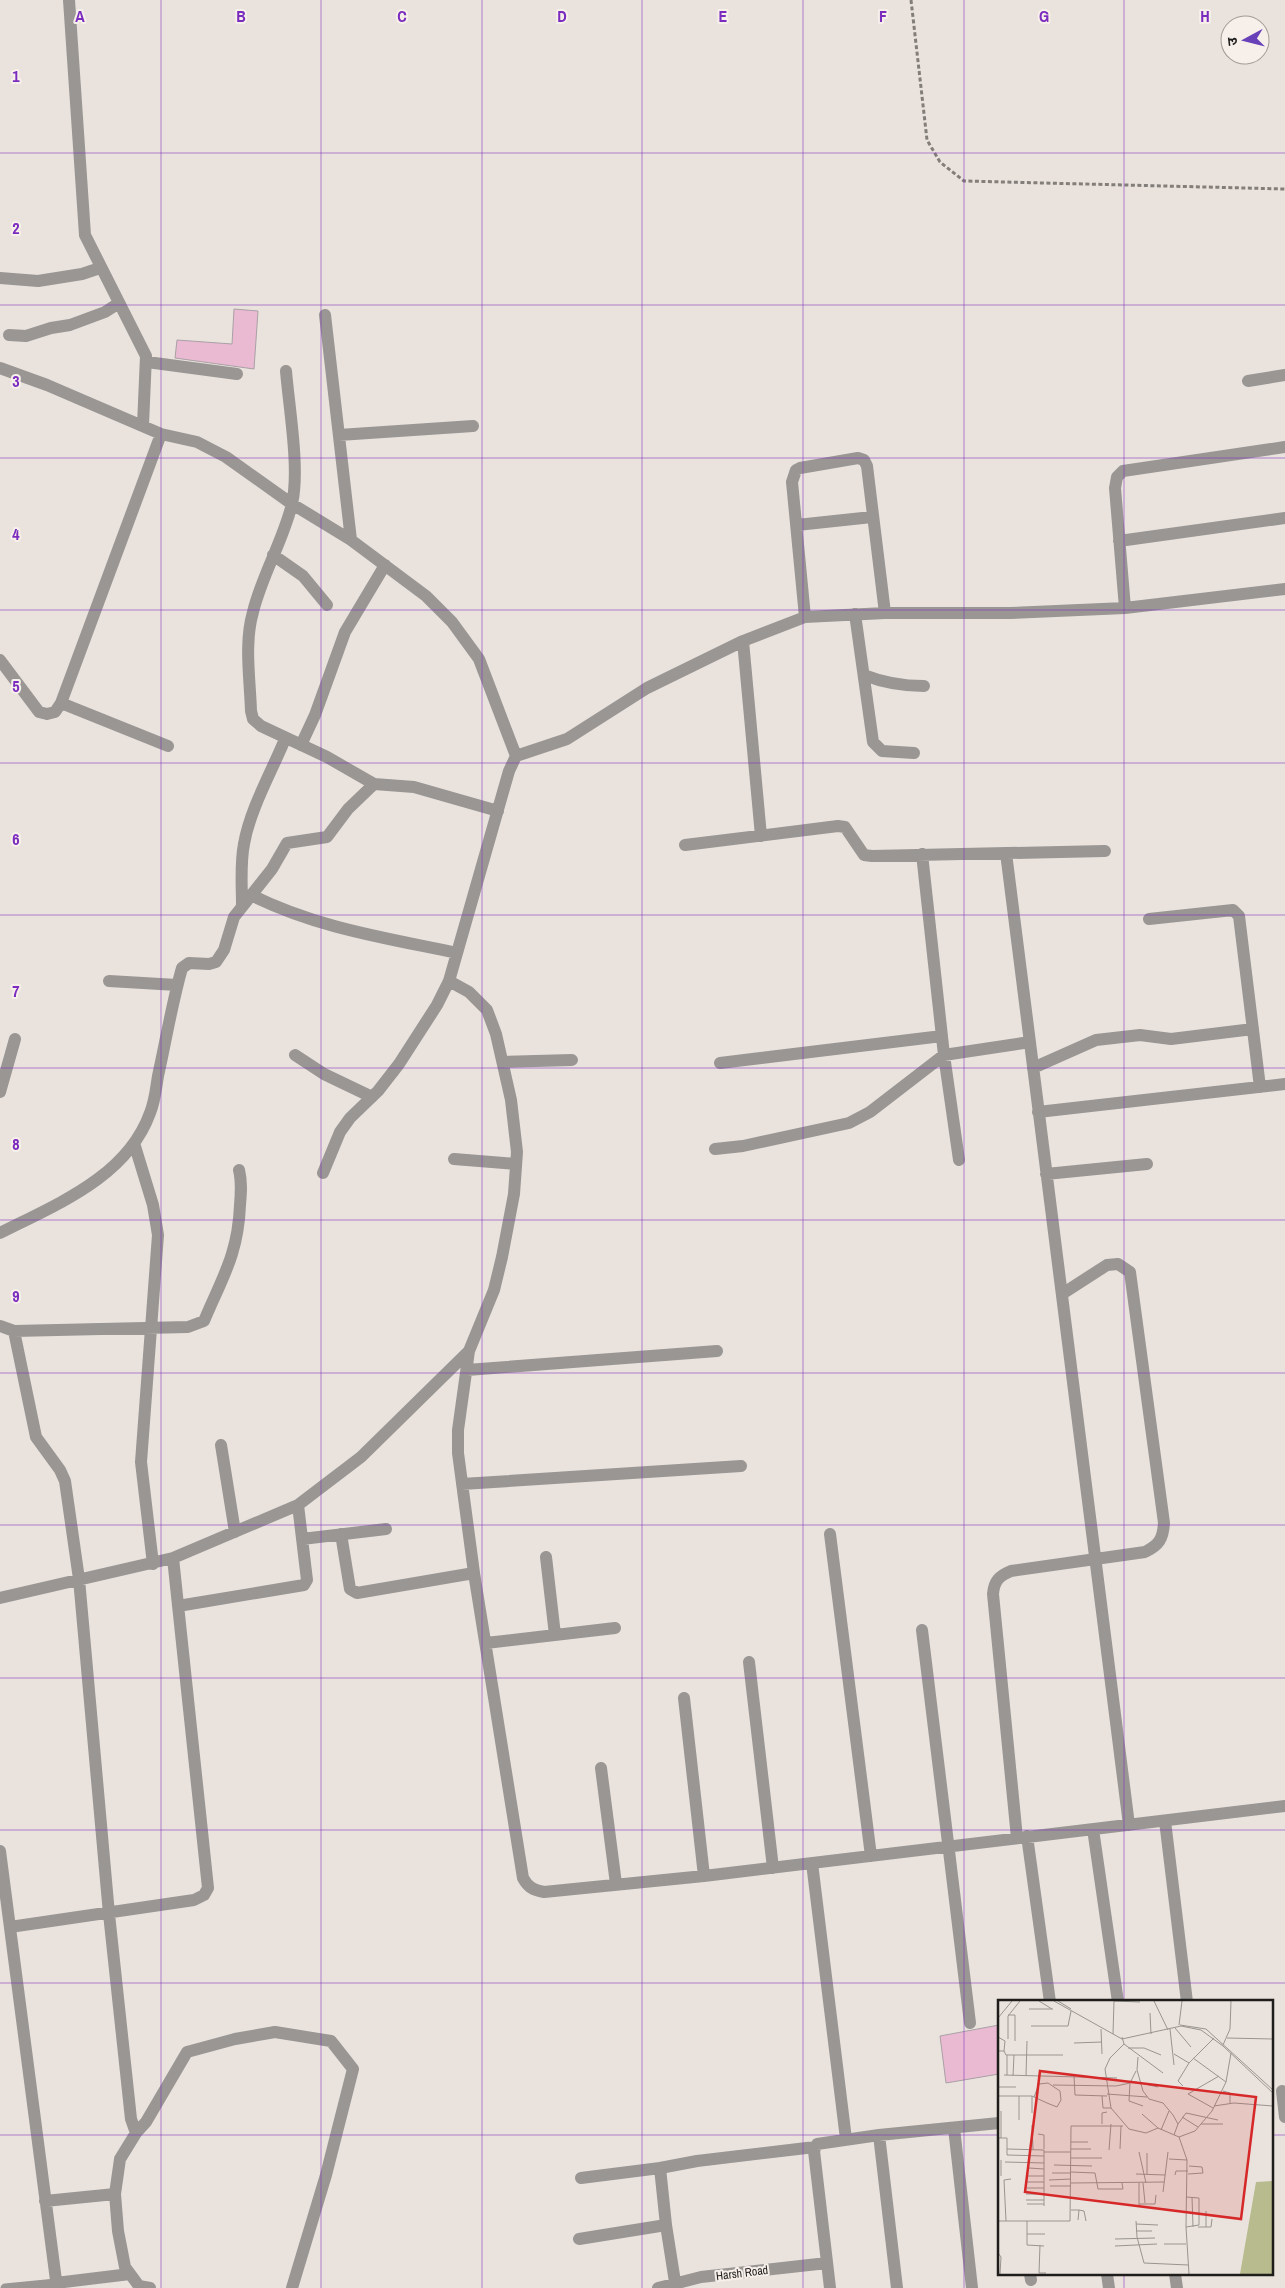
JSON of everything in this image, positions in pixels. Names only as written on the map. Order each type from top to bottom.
[{"type":"street","points":[[70,0],[83,226],[88,244],[143,348],[147,362],[143,425]]},
{"type":"street","points":[[0,278],[38,281],[82,274],[100,268]]},
{"type":"street","points":[[9,335],[26,336],[51,328],[70,325],[105,312],[119,303]]},
{"type":"street","points":[[325,315],[351,540]]},
{"type":"street","points":[[147,362],[238,374]]},
{"type":"street","points":[[0,368],[161,434],[197,442],[226,457],[292,504],[351,540],[426,596],[452,622],[479,659],[516,756],[498,811],[458,952],[449,981],[437,1005],[399,1064],[372,1097],[350,1118],[340,1132],[323,1172]]},
{"type":"street","points":[[286,371],[292,432],[294,478],[292,504],[250,625],[251,711],[253,719],[261,726],[286,739],[327,756],[374,784],[414,787],[498,811]]},
{"type":"street","points":[[1248,381],[1285,375]]},
{"type":"street","points":[[340,435],[473,426]]},
{"type":"street","points":[[0,660],[39,712],[47,714],[55,712],[61,703],[161,434]]},
{"type":"street","points":[[1125,608],[1115,488],[1117,477],[1123,471],[1285,447]]},
{"type":"street","points":[[805,617],[792,482],[796,470],[858,458],[864,460],[867,466],[886,613]]},
{"type":"street","points":[[797,525],[872,516]]},
{"type":"street","points":[[1120,541],[1285,518]]},
{"type":"street","points":[[273,555],[303,576],[327,605]]},
{"type":"street","points":[[301,745],[315,715],[345,632],[385,566]]},
{"type":"street","points":[[516,756],[567,739],[647,688],[743,641],[805,617],[886,613],[1010,613],[1125,608],[1285,589]]},
{"type":"street","points":[[855,614],[860,663],[868,697],[869,723],[873,742],[882,751],[914,753]]},
{"type":"street","points":[[743,641],[761,836]]},
{"type":"street","points":[[864,674],[880,682],[902,686],[924,686]]},
{"type":"street","points":[[61,703],[168,746]]},
{"type":"street","points":[[242,906],[241,866],[244,842],[252,816],[286,739]]},
{"type":"street","points":[[0,1233],[83,1189],[105,1174],[123,1158],[134,1143],[150,1113],[182,968],[189,963],[209,964],[216,962],[224,950],[234,917],[272,869],[287,843],[327,837],[348,809],[374,784]]},
{"type":"street","points":[[685,845],[845,827],[864,855],[872,856],[1105,851]]},
{"type":"street","points":[[1006,853],[1097,1559],[1129,1825]]},
{"type":"street","points":[[922,854],[944,1055],[959,1160]]},
{"type":"street","points":[[251,895],[280,910],[332,927],[458,952]]},
{"type":"street","points":[[1149,919],[1233,910],[1239,916],[1260,1087]]},
{"type":"street","points":[[109,981],[177,985]]},
{"type":"street","points":[[449,981],[470,992],[486,1010],[496,1034],[511,1100],[517,1152],[514,1194],[502,1257],[494,1290],[469,1351],[458,1430],[458,1453],[474,1573],[523,1878],[527,1885],[534,1890],[544,1892],[704,1876],[1285,1806]]},
{"type":"street","points":[[1033,1068],[1096,1040],[1140,1035],[1171,1039],[1253,1029]]},
{"type":"street","points":[[720,1063],[942,1036]]},
{"type":"street","points":[[0,1092],[15,1039]]},
{"type":"street","points":[[715,1149],[743,1146],[849,1123],[870,1112],[944,1055],[1030,1042]]},
{"type":"street","points":[[295,1055],[324,1074],[372,1097]]},
{"type":"street","points":[[502,1062],[572,1060]]},
{"type":"street","points":[[1038,1112],[1285,1084]]},
{"type":"street","points":[[134,1143],[157,1221],[141,1462],[153,1564]]},
{"type":"street","points":[[454,1159],[516,1164]]},
{"type":"street","points":[[1046,1174],[1147,1164]]},
{"type":"street","points":[[0,1326],[14,1331],[188,1327],[204,1322],[232,1260],[239,1231],[241,1179],[239,1170]]},
{"type":"street","points":[[1050,2000],[1022,1837],[994,1584],[1001,1575],[1012,1571],[1145,1552],[1157,1546],[1163,1536],[1164,1523],[1130,1272],[1118,1264],[1107,1265],[1062,1294]]},
{"type":"street","points":[[14,1331],[36,1437],[60,1470],[65,1481],[79,1578],[109,1914],[131,2120],[136,2133]]},
{"type":"street","points":[[0,1598],[79,1578],[153,1564],[173,1558],[298,1506],[361,1457],[469,1351]]},
{"type":"street","points":[[466,1370],[717,1351]]},
{"type":"street","points":[[221,1445],[235,1532]]},
{"type":"street","points":[[462,1484],[740,1466]]},
{"type":"street","points":[[178,1606],[302,1587],[307,1580],[298,1506]]},
{"type":"street","points":[[302,1540],[386,1529]]},
{"type":"street","points":[[341,1534],[350,1589],[357,1593],[474,1573]]},
{"type":"street","points":[[830,1534],[871,1856]]},
{"type":"street","points":[[546,1557],[555,1635]]},
{"type":"street","points":[[10,1927],[109,1914],[194,1900],[204,1895],[208,1888],[173,1558]]},
{"type":"street","points":[[486,1643],[615,1628]]},
{"type":"street","points":[[922,1630],[950,1846],[970,2023]]},
{"type":"street","points":[[748,1662],[773,1868]]},
{"type":"street","points":[[684,1698],[704,1876]]},
{"type":"street","points":[[601,1768],[616,1884]]},
{"type":"street","points":[[1165,1821],[1187,2000]]},
{"type":"street","points":[[1094,1829],[1118,2000]]},
{"type":"street","points":[[0,1852],[56,2285],[130,2274]]},
{"type":"street","points":[[812,1863],[846,2139]]},
{"type":"street","points":[[150,2288],[139,2286],[125,2267],[118,2231],[115,2194],[120,2159],[136,2133],[146,2122],[187,2052],[235,2039],[274,2032],[331,2041],[353,2069],[326,2175],[292,2288]]},
{"type":"street","points":[[1280,2091],[1285,2117]]},
{"type":"street","points":[[581,2178],[660,2168],[697,2161],[815,2147],[822,2142],[998,2123]]},
{"type":"street","points":[[954,2128],[972,2288]]},
{"type":"street","points":[[880,2135],[897,2288]]},
{"type":"street","points":[[815,2147],[830,2288]]},
{"type":"street","points":[[660,2168],[675,2282]]},
{"type":"street","points":[[45,2201],[115,2194]]},
{"type":"street","points":[[579,2239],[630,2229],[666,2225]]},
{"type":"street","name":"Harsh Road","points":[[658,2288],[675,2282],[827,2263]]},
{"type":"lane","points":[[5,2288],[56,2285]]},
{"type":"path","points":[[911,0],[927,140],[940,162],[964,181],[1285,189]]},
{"type":"building","points":[[234,309],[258,311],[254,369],[175,358],[177,340],[232,344]]},
{"type":"building","points":[[998,2025],[998,2074],[946,2083],[940,2036]]}]
